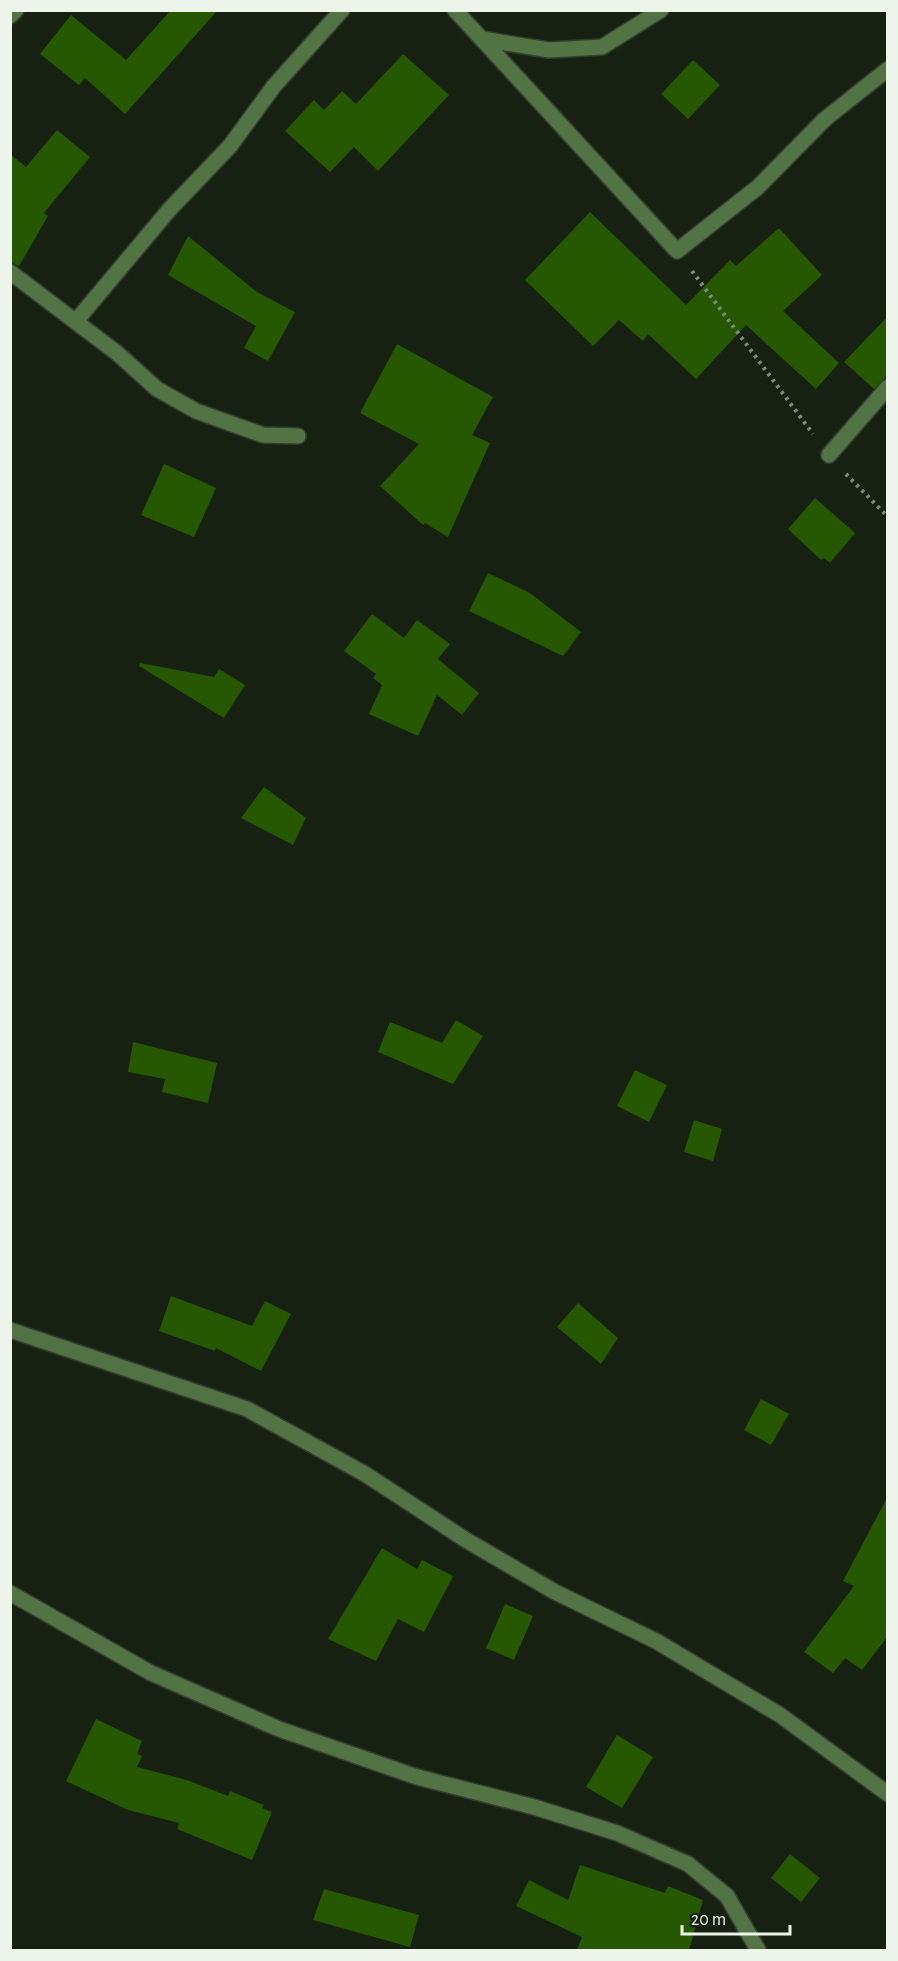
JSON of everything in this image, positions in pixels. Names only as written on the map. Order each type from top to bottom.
[{"type":"street","points":[[10,16],[16,10]]},
{"type":"street","points":[[76,321],[169,210],[230,146],[274,86],[342,10]]},
{"type":"street","points":[[455,10],[678,251],[758,187],[825,119],[888,69]]},
{"type":"street","points":[[482,39],[549,50],[602,47],[661,10]]},
{"type":"street","points":[[10,272],[76,321],[157,389],[196,411],[263,435],[298,436]]},
{"type":"street","points":[[829,455],[888,387]]},
{"type":"street","points":[[10,1330],[247,1409],[365,1474],[466,1540],[555,1592],[656,1641],[780,1715],[888,1794]]},
{"type":"street","points":[[10,1593],[151,1673],[279,1729],[417,1777],[534,1807],[617,1833],[688,1864],[728,1896],[758,1950]]},
{"type":"path","points":[[678,251],[829,455],[888,517]]},
{"type":"building","points":[[171,10],[218,10],[125,114],[85,78],[79,85],[40,54],[71,15],[126,60]]},
{"type":"building","points":[[403,54],[449,95],[378,171],[354,147],[330,172],[285,131],[314,100],[324,110],[342,91],[356,104]]},
{"type":"building","points":[[693,60],[720,85],[688,119],[661,94]]},
{"type":"building","points":[[57,130],[90,157],[44,213],[48,216],[19,266],[10,262],[10,154],[26,167]]},
{"type":"building","points":[[590,212],[686,305],[730,260],[736,266],[779,228],[822,275],[783,311],[839,363],[816,389],[746,325],[696,379],[648,334],[643,341],[619,320],[593,346],[525,280]]},
{"type":"building","points":[[188,236],[257,292],[295,312],[268,361],[244,348],[256,326],[168,275]]},
{"type":"building","points":[[888,316],[888,375],[874,389],[844,362]]},
{"type":"building","points":[[397,344],[493,397],[472,435],[490,443],[448,537],[425,523],[423,525],[380,486],[419,444],[360,413]]},
{"type":"building","points":[[164,464],[216,488],[194,537],[141,515]]},
{"type":"building","points":[[815,498],[855,533],[830,563],[824,558],[821,560],[788,529]]},
{"type":"building","points":[[488,573],[530,593],[581,632],[563,656],[469,611]]},
{"type":"building","points":[[372,614],[404,638],[417,620],[450,644],[438,659],[479,693],[462,715],[437,695],[418,736],[369,714],[382,685],[373,678],[376,674],[344,651]]},
{"type":"building","points":[[140,663],[214,677],[219,669],[245,685],[224,718],[139,666]]},
{"type":"building","points":[[264,787],[306,818],[293,845],[241,818]]},
{"type":"building","points":[[456,1020],[483,1036],[453,1084],[378,1052],[390,1022],[442,1043]]},
{"type":"building","points":[[133,1042],[217,1063],[208,1103],[162,1092],[165,1079],[128,1072]]},
{"type":"building","points":[[635,1070],[667,1085],[649,1122],[617,1106]]},
{"type":"building","points":[[694,1120],[722,1129],[713,1161],[684,1152]]},
{"type":"building","points":[[171,1296],[252,1326],[265,1301],[291,1314],[261,1371],[216,1348],[215,1351],[159,1331]]},
{"type":"building","points":[[578,1303],[618,1338],[601,1364],[557,1327]]},
{"type":"building","points":[[761,1399],[789,1414],[771,1445],[744,1430]]},
{"type":"building","points":[[888,1496],[888,1636],[862,1670],[845,1658],[833,1673],[804,1652],[854,1586],[843,1581]]},
{"type":"building","points":[[382,1548],[417,1569],[422,1560],[453,1576],[424,1632],[398,1619],[376,1661],[328,1639]]},
{"type":"building","points":[[505,1604],[533,1616],[514,1660],[486,1648]]},
{"type":"building","points":[[96,1719],[142,1741],[137,1754],[142,1756],[137,1767],[187,1780],[228,1796],[230,1791],[264,1805],[262,1808],[272,1812],[252,1860],[177,1829],[179,1823],[128,1810],[66,1781]]},
{"type":"building","points":[[617,1735],[653,1757],[622,1808],[586,1787]]},
{"type":"building","points":[[790,1854],[820,1878],[801,1902],[771,1878]]},
{"type":"building","points":[[580,1865],[665,1893],[668,1886],[703,1900],[689,1950],[577,1950],[582,1937],[516,1906],[529,1880],[568,1900]]},
{"type":"building","points":[[324,1889],[419,1915],[410,1947],[313,1920]]}]
